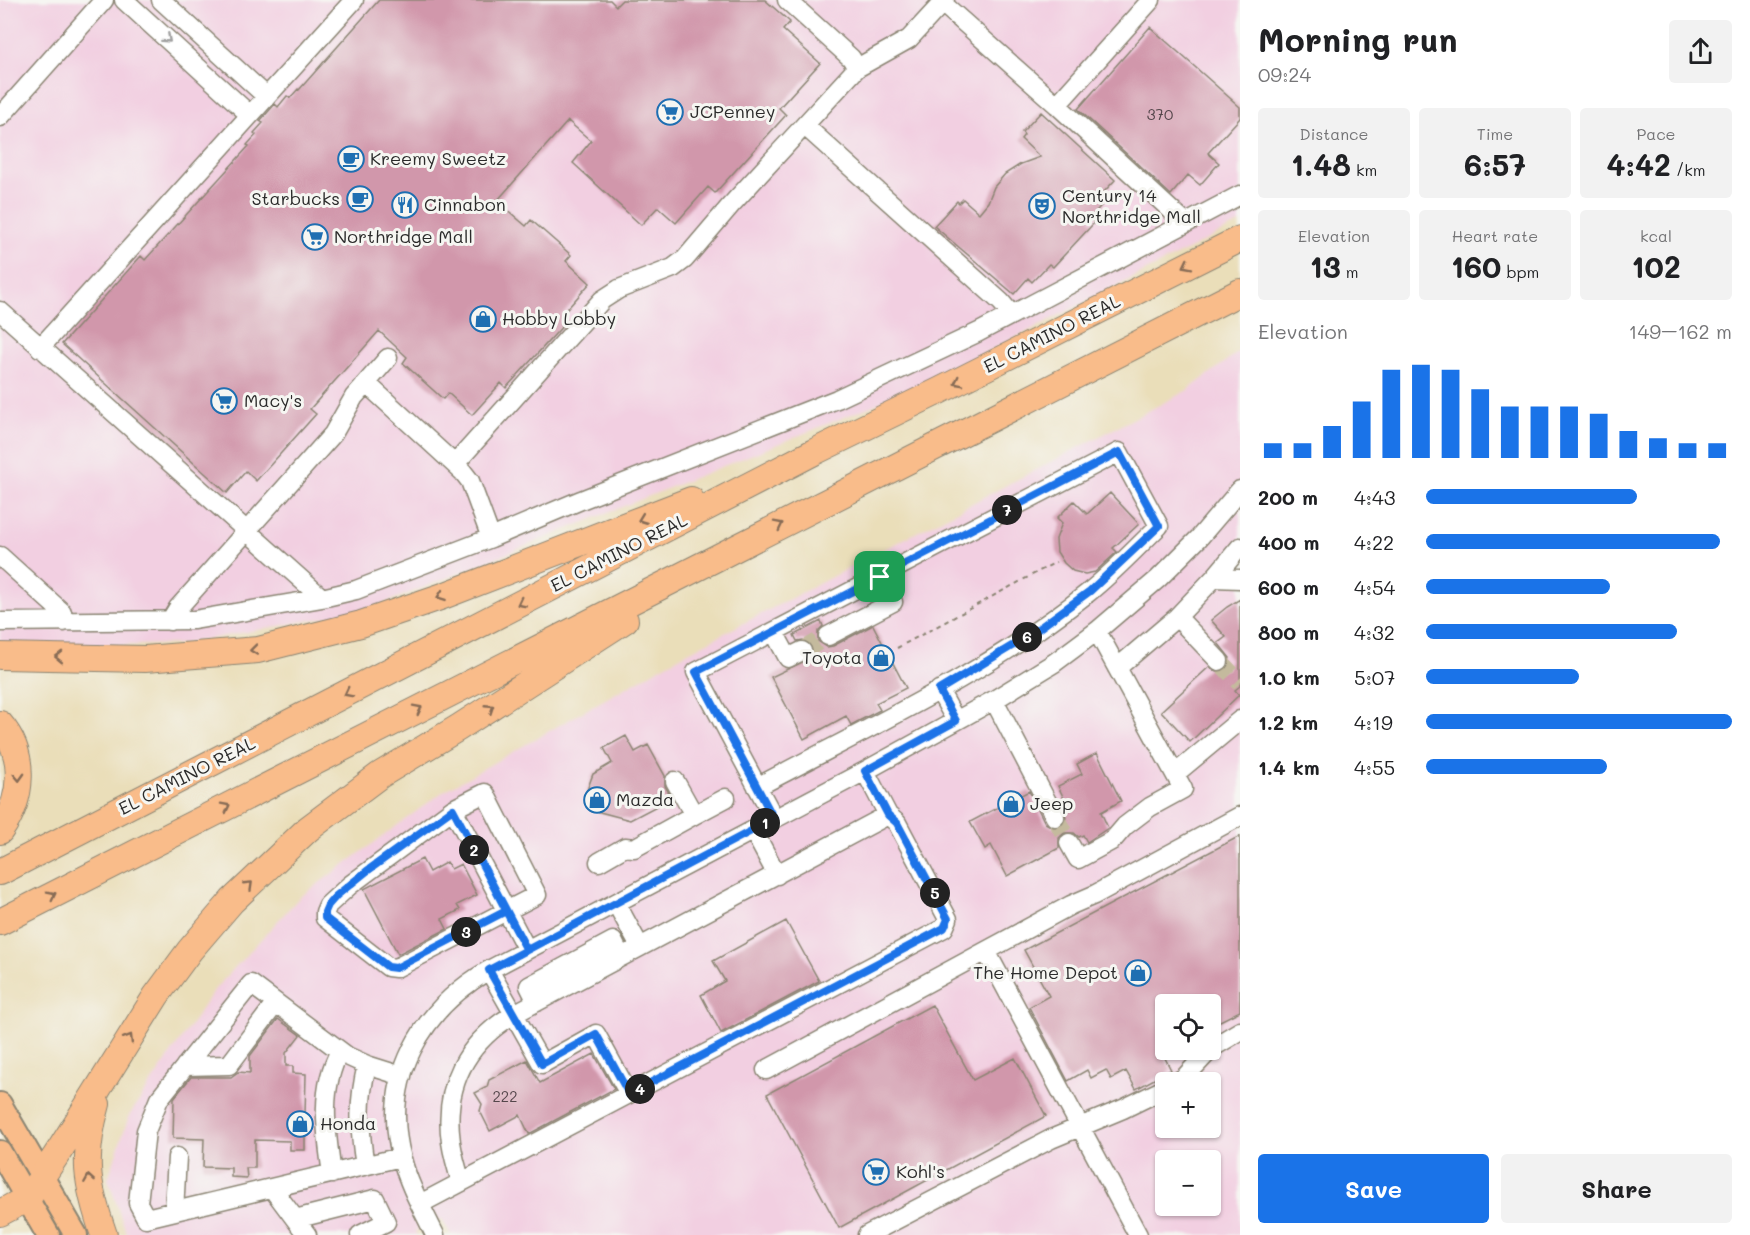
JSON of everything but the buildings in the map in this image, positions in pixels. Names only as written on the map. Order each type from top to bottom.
[{"type":"highway","name":"EL CAMINO REAL","points":[[0,872],[814,452],[1240,240]]},
{"type":"highway","points":[[0,922],[1240,292]]},
{"type":"highway","points":[[0,656],[145,659],[258,650],[361,624],[443,596],[814,452]]},
{"type":"highway","points":[[0,1213],[27,1198],[156,996],[190,950],[232,902],[308,829],[380,775],[458,728],[741,545]]},
{"type":"highway","points":[[0,724],[8,733],[18,758],[19,786],[15,803],[0,831]]},
{"type":"highway","points":[[104,1078],[88,1144],[87,1171],[93,1203],[104,1235]]},
{"type":"main road","points":[[0,1104],[76,1235]]},
{"type":"main road","points":[[0,1152],[48,1235]]},
{"type":"street","points":[[0,117],[104,0]]},
{"type":"street","points":[[124,0],[250,115]]},
{"type":"street","points":[[40,348],[354,0]]},
{"type":"street","points":[[787,0],[851,58],[857,68]]},
{"type":"street","points":[[1057,105],[1151,0]]},
{"type":"street","points":[[455,464],[602,300],[619,289],[673,268],[685,259],[731,205],[857,68],[909,39],[944,1],[1185,223]]},
{"type":"street","points":[[147,21],[165,2],[266,96]]},
{"type":"street","points":[[805,126],[1001,302],[1012,315]]},
{"type":"street","points":[[0,622],[194,620],[356,590],[808,412],[1012,315],[1240,195]]},
{"type":"street","points":[[0,311],[322,598]]},
{"type":"street","points":[[170,621],[178,608],[333,434],[354,397],[388,358]]},
{"type":"street","points":[[366,383],[455,464],[470,482],[491,538]]},
{"type":"street","points":[[757,788],[939,690],[1027,637],[1082,597],[1159,526],[1119,452],[696,672],[757,788],[774,819]]},
{"type":"street","points":[[435,1235],[401,1157],[396,1117],[402,1076],[411,1052],[429,1020],[456,992],[489,970],[956,721],[1054,663],[1097,631],[1158,579],[1199,538],[1240,490]]},
{"type":"street","points":[[1117,668],[1178,617],[1240,547]]},
{"type":"street","points":[[0,556],[62,612],[64,622]]},
{"type":"street","points":[[1214,578],[1240,579]]},
{"type":"street","points":[[828,636],[893,602]]},
{"type":"street","points":[[1178,617],[1220,661]]},
{"type":"street","points":[[1069,843],[1078,859],[1113,840],[1125,826],[1150,807],[1183,789],[1097,631]]},
{"type":"street","points":[[774,632],[788,658],[802,651]]},
{"type":"street","points":[[939,690],[956,721]]},
{"type":"street","points":[[994,700],[1055,817]]},
{"type":"street","points":[[1175,774],[1240,720]]},
{"type":"street","points":[[420,1204],[944,928],[948,919],[897,823],[888,815],[865,771]]},
{"type":"street","points":[[675,780],[694,815]]},
{"type":"street","points":[[485,793],[537,895],[506,911],[396,968],[388,967],[325,918],[328,905],[336,896],[375,865],[453,809],[485,793]]},
{"type":"street","points":[[599,862],[625,847],[634,848],[726,798]]},
{"type":"street","points":[[453,809],[527,950]]},
{"type":"street","points":[[461,1182],[451,1142],[449,1113],[452,1087],[464,1059],[482,1038],[514,1014],[888,815]]},
{"type":"street","points":[[766,1070],[1240,816]]},
{"type":"street","points":[[753,830],[777,875]]},
{"type":"street","points":[[616,903],[640,947]]},
{"type":"street","points":[[986,951],[1138,1235]]},
{"type":"street","points":[[489,970],[542,1064],[596,1034],[629,1094]]},
{"type":"street","points":[[401,1157],[146,1218],[138,1203],[146,1131],[159,1099],[250,984],[340,1051],[368,1065],[402,1076]]},
{"type":"street","points":[[185,1066],[229,1065],[276,1003]]},
{"type":"street","points":[[1221,1043],[1240,1031]]},
{"type":"street","points":[[333,1174],[327,1140],[326,1100],[329,1078],[340,1051]]},
{"type":"street","points":[[1190,1072],[1201,1060]]},
{"type":"street","points":[[365,1166],[360,1137],[359,1108],[368,1065]]},
{"type":"street","points":[[867,1235],[1051,1139],[1155,1093]]},
{"type":"street","points":[[174,1211],[177,1157]]},
{"type":"street","points":[[272,1188],[307,1235]]},
{"type":"street","points":[[295,1219],[375,1199],[386,1222],[360,1235]]},
{"type":"path","points":[[897,648],[1056,562]]},
{"type":"shaded area","name":"Northridge Mall","points":[[0,0],[1240,0],[1240,223],[921,386],[370,609],[182,644],[88,646],[0,643]]},
{"type":"shaded area","points":[[1240,351],[1240,1235],[451,1235],[442,1219],[415,1231],[417,1235],[127,1235],[108,1179],[129,1116],[215,989],[299,898],[444,791],[681,656],[1188,390]]},
{"type":"tunnel","points":[[802,651],[828,636]]},
{"type":"tunnel","points":[[1219,661],[1240,683]]},
{"type":"tunnel","points":[[1055,817],[1069,843]]},
{"type":"place","name":"JCPenney","points":[[670,112]]},
{"type":"place","name":"Kreemy Sweetz","points":[[351,159]]},
{"type":"place","name":"Starbucks","points":[[360,199]]},
{"type":"place","name":"Cinnabon","points":[[405,205]]},
{"type":"place","name":"Century 14 Northridge Mall","points":[[1042,206]]},
{"type":"place","name":"Northridge Mall","points":[[315,237]]},
{"type":"place","name":"Hobby Lobby","points":[[483,319]]},
{"type":"place","name":"Macy's","points":[[224,401]]},
{"type":"place","name":"Toyota","points":[[881,658]]},
{"type":"place","name":"Mazda","points":[[597,800]]},
{"type":"place","name":"Jeep","points":[[1011,804]]},
{"type":"place","name":"The Home Depot","points":[[1138,973]]},
{"type":"place","name":"Honda","points":[[300,1124]]},
{"type":"place","name":"Kohl's","points":[[876,1172]]},
{"type":"route","points":[[880,577],[696,672],[774,819],[527,950],[453,809],[336,896],[328,905],[325,918],[388,967],[396,968],[506,911],[527,950],[489,970],[542,1064],[596,1034],[629,1094],[944,928],[948,919],[897,823],[888,815],[865,771],[956,721],[939,690],[1027,637],[1057,616],[1090,591],[1159,526],[1119,452],[880,577]]}]
